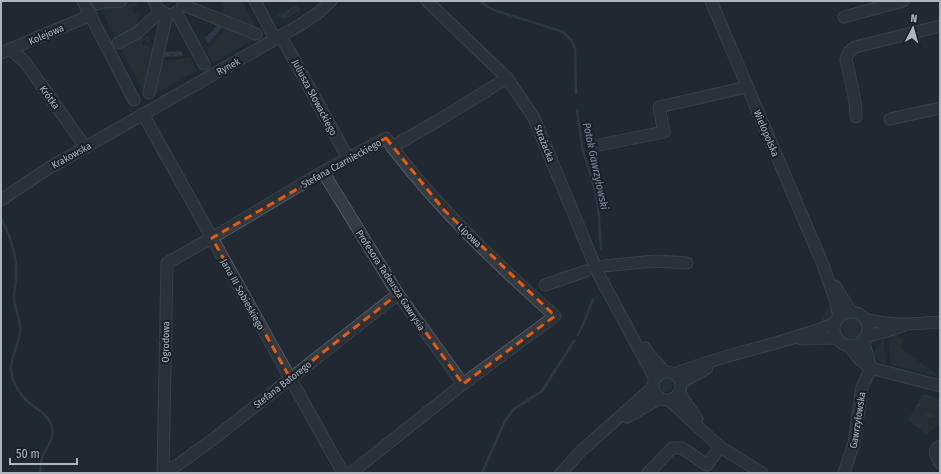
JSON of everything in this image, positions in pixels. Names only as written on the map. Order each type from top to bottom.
[{"type":"street","points":[[83,1],[134,100]]},
{"type":"street","points":[[99,2],[121,1]]},
{"type":"street","points":[[154,1],[157,8],[174,9],[256,34]]},
{"type":"street","points":[[255,1],[278,38]]},
{"type":"street","name":"Rynek","points":[[143,114],[310,19],[331,1]]},
{"type":"street","name":"Strażacka","points":[[427,1],[507,78],[534,118],[595,268],[654,383]]},
{"type":"street","name":"Wielopolska","points":[[711,1],[823,265],[835,299],[837,320]]},
{"type":"street","points":[[844,17],[903,1]]},
{"type":"street","points":[[118,43],[137,33],[174,9]]},
{"type":"street","points":[[174,9],[204,64]]},
{"type":"street","points":[[149,93],[174,9]]},
{"type":"street","name":"Kolejowa","points":[[6,51],[91,15]]},
{"type":"street","points":[[856,117],[855,102],[846,59],[849,52],[855,47],[940,26]]},
{"type":"street","name":"Juliusza Słowackiego","points":[[278,38],[348,158]]},
{"type":"street","name":"Krótka","points":[[6,51],[25,62],[86,148]]},
{"type":"street","name":"Stefana Czarnieckiego","points":[[212,238],[323,172],[386,138],[392,147],[507,78]]},
{"type":"street","points":[[594,146],[664,132],[659,107],[747,87]]},
{"type":"street","points":[[890,119],[940,108]]},
{"type":"street","name":"Krakowska","points":[[1,200],[49,168],[143,114]]},
{"type":"street","name":"Jana III Sobieskiego","points":[[143,114],[343,473]]},
{"type":"street","name":"Lipowa","points":[[392,147],[444,210],[526,290],[555,316],[463,384]]},
{"type":"street","name":"Profesora Tadeusza Gawrysia","points":[[323,172],[398,294],[463,384]]},
{"type":"street","name":"Ogrodowa","points":[[163,472],[167,263],[212,238]]},
{"type":"street","points":[[603,266],[655,261],[687,263]]},
{"type":"street","name":"Wielopolska","points":[[823,265],[852,312]]},
{"type":"street","points":[[544,285],[586,271]]},
{"type":"street","name":"Stefana Batorego","points":[[163,472],[176,466],[212,440],[398,294]]},
{"type":"street","points":[[561,473],[581,451],[654,383],[658,375],[675,381],[694,375],[742,352],[795,339],[837,320],[843,314],[852,312],[872,321],[909,324],[940,322]]},
{"type":"street","name":"Strażacka","points":[[619,314],[653,359],[675,381],[712,439]]},
{"type":"street","points":[[865,319],[868,328],[865,338],[871,368]]},
{"type":"street","points":[[837,320],[835,333],[837,338],[848,345],[860,360],[871,368],[940,386]]},
{"type":"street","points":[[848,345],[858,344],[865,338],[909,324]]},
{"type":"street","points":[[795,339],[837,338]]},
{"type":"street","name":"Gawrzyłowska","points":[[844,473],[854,443],[862,386],[871,368]]},
{"type":"street","points":[[607,428],[664,399],[676,396],[675,381]]},
{"type":"street","points":[[654,383],[654,392],[664,399]]},
{"type":"street","points":[[352,473],[463,384]]},
{"type":"street","name":"Strażacka","points":[[664,399],[720,446],[762,473]]},
{"type":"street","points":[[648,473],[672,448],[682,448],[707,465],[720,446]]},
{"type":"street","points":[[940,446],[935,450],[935,454],[940,463]]},
{"type":"highlighted area","points":[[386,138],[444,210],[555,316],[463,384],[398,294],[290,378],[212,238]]},
{"type":"green space","points":[[217,1],[242,1],[256,28],[220,18],[224,9],[222,3]]},
{"type":"green space","points":[[137,3],[137,6],[132,8],[134,14],[137,14],[139,17],[135,19],[141,27],[117,41],[102,11],[103,4]]},
{"type":"green space","points":[[296,5],[299,7],[299,11],[287,18],[282,18],[277,15]]},
{"type":"green space","points":[[227,26],[252,36],[254,40],[213,63],[206,51],[217,40]]},
{"type":"green space","points":[[139,34],[145,38],[146,36],[151,38],[148,43],[144,40],[142,44],[157,50],[144,92],[119,45]]},
{"type":"green space","points":[[190,57],[197,71],[155,94],[152,94],[160,60],[175,60]]},
{"type":"green space","points":[[831,304],[832,316],[828,322],[821,323],[823,315]]},
{"type":"green space","points":[[851,317],[859,320],[862,328],[859,336],[851,339],[843,336],[840,328],[843,320]]},
{"type":"green space","points":[[896,335],[903,340],[901,348],[940,377],[891,365],[888,336]]},
{"type":"green space","points":[[883,340],[885,364],[878,360],[873,354]]},
{"type":"green space","points":[[666,378],[671,380],[673,385],[671,390],[666,392],[661,390],[659,385],[661,380]]},
{"type":"green space","points":[[923,394],[940,399],[940,424],[926,434],[908,420]]},
{"type":"water","points":[[217,25],[222,27],[208,44],[205,38]]},
{"type":"water","points":[[182,51],[183,56],[163,57],[164,52]]},
{"type":"waterway","name":"Potok Gawrzyłowski","points":[[481,1],[486,6],[494,10],[563,32],[572,41],[575,50],[576,93]]},
{"type":"waterway","name":"Potok Gawrzyłowski","points":[[577,110],[582,147],[594,187],[598,207],[601,249]]},
{"type":"waterway","points":[[1,218],[10,238],[14,253],[16,268],[14,300],[20,328],[11,365],[11,374],[20,393],[48,418],[53,431],[52,438],[41,460],[40,473]]},
{"type":"waterway","name":"Potok Gawrzyłowski","points":[[578,335],[593,299]]},
{"type":"waterway","name":"Potok Gawrzyłowski","points":[[482,473],[505,421],[514,409],[542,391],[574,341]]}]
